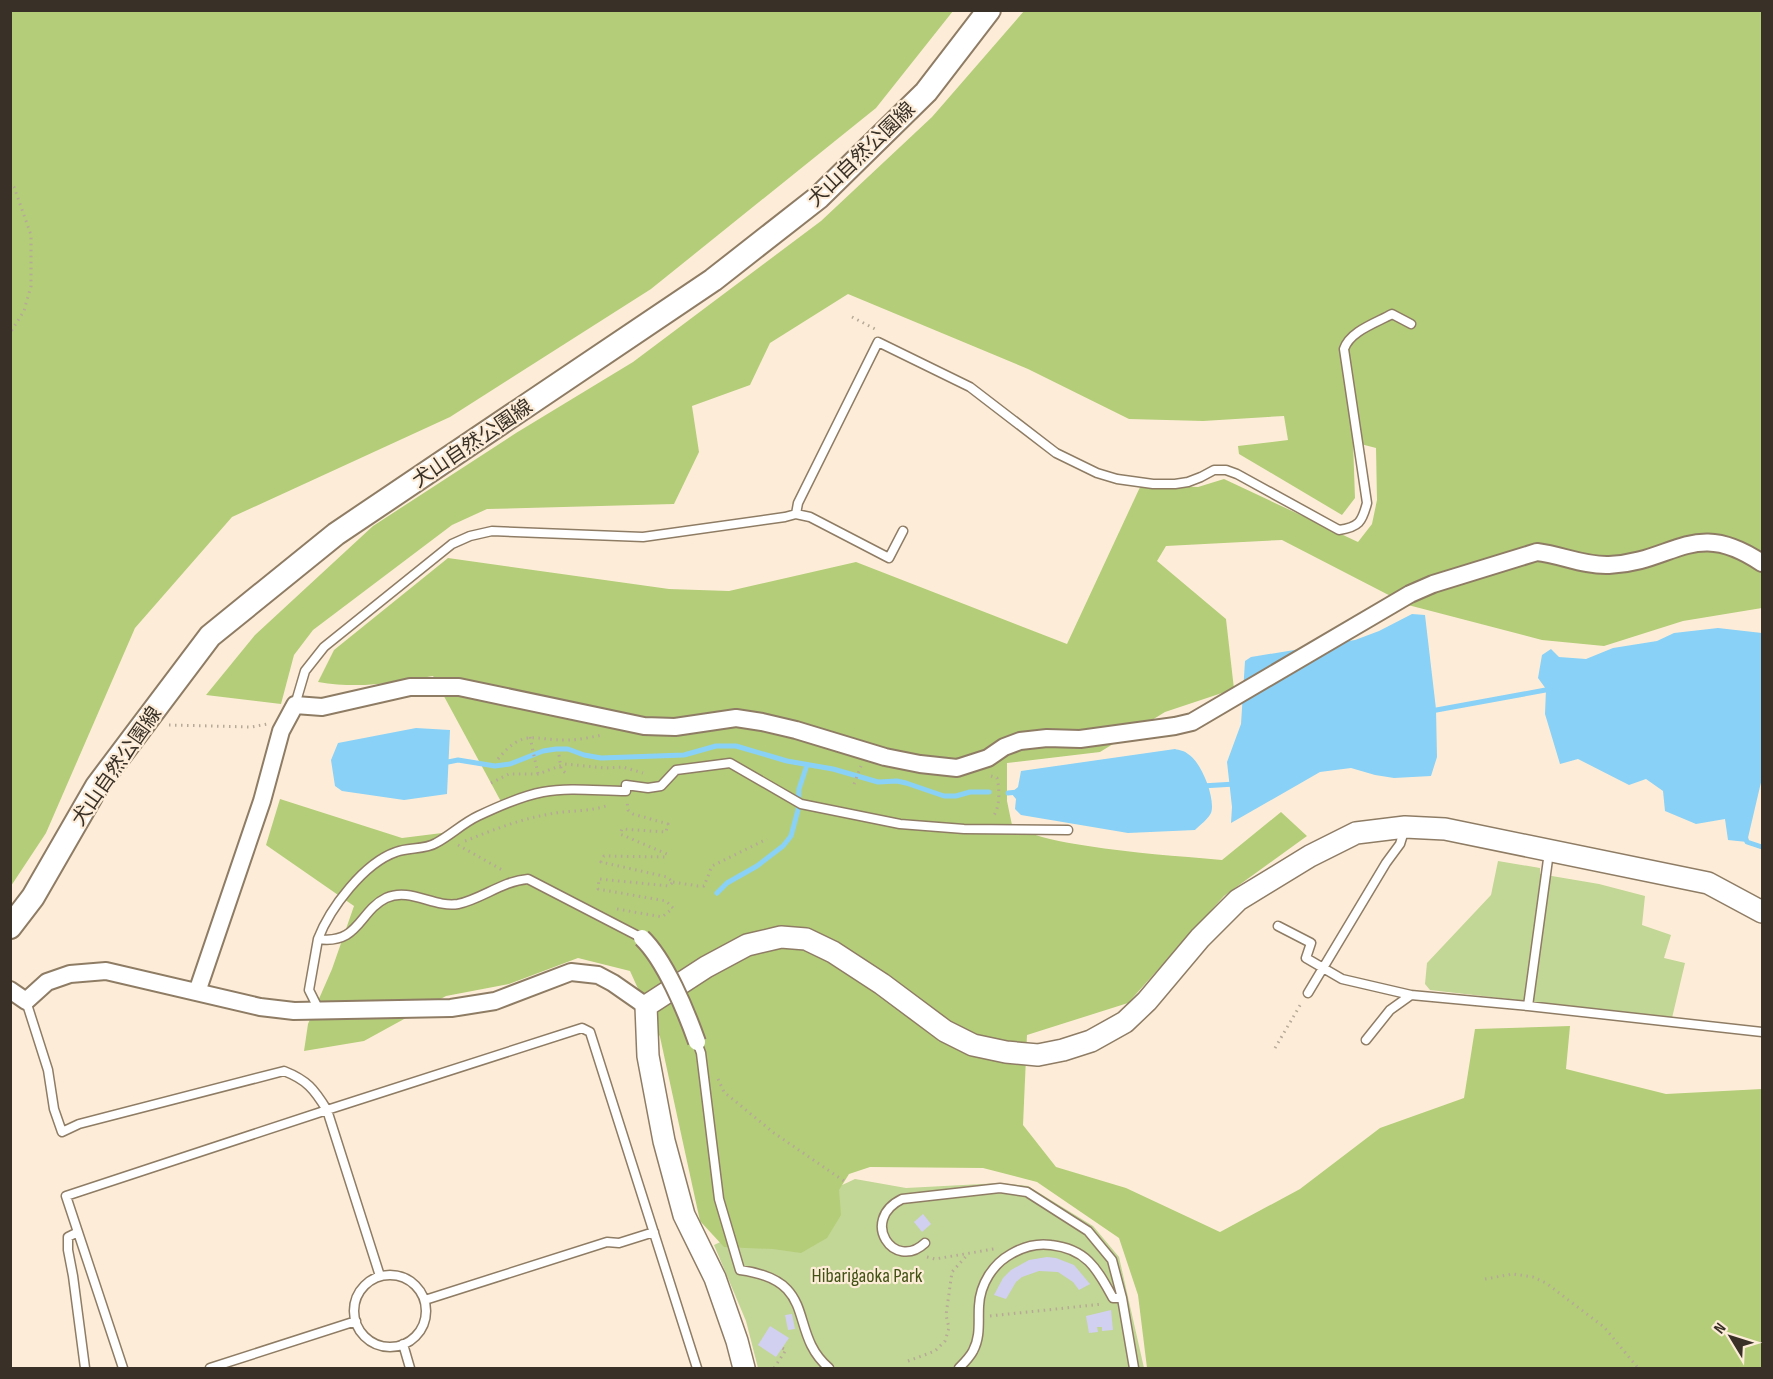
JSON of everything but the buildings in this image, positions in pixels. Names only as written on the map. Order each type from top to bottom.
[{"type":"main road","name":"犬山自然公園線","points":[[10,927],[33,897],[97,786],[210,636],[336,534],[713,280],[819,197],[926,92],[989,10]]},
{"type":"street","points":[[197,992],[262,801],[281,731],[291,712],[410,687],[459,687],[644,726],[675,727],[736,718],[762,722],[885,757],[957,768],[988,758],[1004,747],[1020,741],[1047,738],[1080,739],[1192,722],[1410,594],[1433,584],[1537,552],[1554,554],[1575,562],[1608,565],[1628,563],[1687,545],[1711,542],[1733,547],[1762,563]]},
{"type":"street","points":[[646,1006],[706,967],[747,945],[781,937],[806,939],[833,952],[945,1030],[973,1045],[1006,1052],[1038,1054],[1063,1050],[1091,1041],[1125,1022],[1147,1001],[1200,938],[1238,900],[1310,856],[1356,833],[1405,827],[1445,829],[1708,883],[1762,912]]},
{"type":"street","points":[[642,938],[653,949],[689,1019],[697,1042]]},
{"type":"street","points":[[10,990],[26,1001],[47,982],[70,974],[106,971],[260,1007],[294,1011],[451,1008],[495,1001],[571,972],[598,975],[613,982],[646,1006]]},
{"type":"street","points":[[646,1006],[648,1056],[664,1141],[684,1215],[715,1278],[744,1368]]},
{"type":"lane","points":[[796,514],[798,502],[878,342],[970,387],[1056,453],[1097,473],[1153,484],[1174,484],[1201,477],[1214,470],[1226,470],[1339,530],[1353,528],[1363,518],[1367,503],[1344,349],[1352,336],[1392,314],[1411,324]]},
{"type":"lane","points":[[291,712],[305,671],[324,646],[452,544],[470,536],[492,531],[643,537],[730,526],[796,514],[810,517],[889,558],[903,531]]},
{"type":"lane","points":[[317,1011],[309,990],[318,939],[342,897],[369,866],[385,856],[434,845],[476,816],[519,798],[544,792],[568,790],[626,791],[626,785],[648,788],[661,786],[676,770],[730,763],[801,804],[900,824],[964,830],[1068,830]]},
{"type":"lane","points":[[1308,993],[1386,863],[1400,844],[1405,827]]},
{"type":"lane","points":[[1528,1006],[1549,852]]},
{"type":"lane","points":[[318,939],[343,936],[351,932],[377,904],[387,898],[402,895],[423,897],[443,904],[459,903],[515,880],[528,879],[642,938]]},
{"type":"lane","points":[[1278,926],[1311,943],[1306,958],[1322,969],[1342,979],[1411,995],[1762,1032]]},
{"type":"lane","points":[[1366,1040],[1390,1010],[1411,995]]},
{"type":"lane","points":[[26,1001],[48,1070],[54,1109],[62,1132],[79,1124],[284,1071],[301,1078],[313,1088],[327,1110],[380,1276]]},
{"type":"lane","points":[[123,1368],[66,1196],[582,1028],[590,1032],[698,1368]]},
{"type":"lane","points":[[697,1042],[701,1053],[719,1199],[740,1270],[774,1278],[789,1291],[819,1360],[829,1368]]},
{"type":"lane","points":[[925,1243],[919,1249],[904,1251],[886,1242],[882,1235],[882,1221],[888,1208],[902,1199],[1000,1188],[1027,1192],[1088,1231],[1112,1260],[1134,1368]]},
{"type":"lane","points":[[78,1232],[68,1237],[68,1250],[84,1368]]},
{"type":"lane","points":[[425,1300],[607,1242],[619,1243],[654,1232]]},
{"type":"lane","points":[[959,1368],[974,1350],[978,1336],[981,1293],[986,1278],[995,1266],[1014,1252],[1044,1244],[1065,1246],[1090,1261],[1118,1298]]},
{"type":"lane","points":[[393,1274],[405,1277],[415,1284],[425,1300],[426,1315],[423,1326],[417,1335],[403,1344],[387,1347],[375,1344],[366,1338],[356,1321],[354,1306],[357,1296],[371,1280],[380,1276],[393,1274]]},
{"type":"lane","points":[[210,1368],[356,1321]]},
{"type":"lane","points":[[403,1344],[410,1368]]},
{"type":"path","points":[[10,182],[14,187],[31,235],[31,286],[24,311],[10,333]]},
{"type":"path","points":[[146,721],[172,726],[252,727],[291,712]]},
{"type":"path","points":[[498,759],[516,740],[530,737],[566,740],[604,734]]},
{"type":"path","points":[[530,737],[538,774]]},
{"type":"path","points":[[492,783],[509,774],[538,774],[565,764],[605,768],[623,767],[651,775],[661,774],[668,769],[676,770]]},
{"type":"path","points":[[854,784],[859,769]]},
{"type":"path","points":[[984,818],[992,818],[998,810],[997,778],[987,774]]},
{"type":"path","points":[[623,799],[627,799],[628,810],[633,814],[668,824],[666,832],[622,829],[620,834],[667,854],[665,857],[604,856],[600,862],[667,877],[673,882],[704,886],[712,866],[767,839]]},
{"type":"path","points":[[515,880],[514,877],[456,844],[522,820],[550,813],[601,808],[612,804]]},
{"type":"path","points":[[580,906],[586,903],[662,917],[673,908],[666,901],[598,889],[599,879],[669,886],[673,882]]},
{"type":"path","points":[[1275,1048],[1308,993]]},
{"type":"path","points":[[716,1072],[724,1092],[755,1115],[774,1133],[844,1181]]},
{"type":"path","points":[[924,1256],[935,1259],[994,1249]]},
{"type":"path","points":[[908,1361],[935,1351],[945,1341],[949,1328],[946,1315],[952,1272],[968,1254]]},
{"type":"path","points":[[1485,1280],[1513,1274],[1546,1282],[1604,1327],[1638,1368]]},
{"type":"path","points":[[980,1317],[1113,1303],[1118,1298]]},
{"type":"path","points":[[774,1368],[786,1350],[782,1348]]},
{"type":"green space","points":[[11,10],[953,11],[876,108],[651,289],[450,417],[232,517],[135,628],[46,833],[11,886]]},
{"type":"green space","points":[[1024,11],[1762,11],[1762,608],[1683,621],[1604,646],[1542,640],[1408,605],[1282,540],[1166,546],[1157,561],[1226,619],[1234,689],[1165,712],[1100,752],[1007,763],[1007,801],[1012,825],[1021,829],[1058,841],[1121,851],[1222,860],[1281,812],[1307,836],[1224,896],[1128,1003],[1027,1035],[1023,1125],[1056,1167],[1126,1188],[1220,1232],[1300,1189],[1380,1128],[1464,1098],[1475,1029],[1570,1026],[1566,1069],[1666,1094],[1762,1089],[1762,1368],[1147,1368],[1138,1295],[1119,1238],[1037,1182],[983,1168],[870,1167],[849,1174],[839,1190],[841,1215],[827,1238],[801,1253],[773,1249],[724,1247],[700,1221],[660,1037],[630,971],[578,958],[509,984],[446,996],[364,1041],[304,1051],[308,1024],[332,969],[354,906],[266,845],[280,799],[402,838],[442,833],[505,809],[433,676],[362,685],[318,682],[334,650],[448,558],[669,589],[729,591],[856,562],[1067,644],[1141,485],[1198,487],[1224,479],[1358,542],[1372,524],[1377,500],[1376,448],[1353,442],[1355,498],[1342,515],[1239,454],[1238,446],[1288,440],[1284,416],[1203,421],[1129,419],[1028,369],[848,294],[770,343],[750,385],[692,406],[699,452],[674,504],[487,509],[452,525],[313,630],[294,655],[281,704],[206,695],[255,635],[373,526],[516,433],[633,362],[821,221],[932,117]]},
{"type":"green space","points":[[1498,861],[1540,868],[1540,874],[1599,884],[1645,896],[1642,925],[1671,935],[1664,958],[1685,963],[1672,1018],[1430,990],[1425,984],[1427,963],[1491,895]]},
{"type":"green space","name":"Hibarigaoka Park","points":[[855,1179],[906,1188],[1001,1183],[1028,1186],[1093,1226],[1119,1257],[1144,1368],[758,1368],[746,1321],[714,1245]]},
{"type":"water","points":[[1412,614],[1425,615],[1436,709],[1437,757],[1431,776],[1394,778],[1351,768],[1320,772],[1231,823],[1232,807],[1227,762],[1241,724],[1245,661],[1251,657],[1355,640]]},
{"type":"water","points":[[1718,628],[1762,633],[1762,778],[1747,842],[1728,840],[1725,819],[1696,824],[1665,811],[1663,791],[1646,779],[1629,785],[1578,759],[1560,764],[1545,714],[1546,689],[1538,678],[1542,655],[1551,649],[1559,657],[1586,659],[1613,648],[1657,641],[1674,633]]},
{"type":"water","points":[[416,728],[450,730],[447,794],[404,800],[342,791],[335,786],[331,760],[338,743]]},
{"type":"water","points":[[1175,749],[1185,752],[1198,764],[1209,790],[1211,813],[1195,830],[1128,833],[1021,815],[1015,809],[1016,799],[1011,793],[1018,787],[1021,771]]},
{"type":"waterway","points":[[1431,711],[1551,689]]},
{"type":"waterway","points":[[448,762],[458,760],[495,766],[510,764],[543,751],[556,749],[568,749],[601,758],[684,755],[716,746],[736,746],[787,761],[833,769],[878,782],[906,783],[944,796],[989,792]]},
{"type":"waterway","points":[[717,893],[727,883],[757,866],[783,846],[791,836],[798,810],[799,789],[807,765]]},
{"type":"waterway","points":[[1202,786],[1235,784]]},
{"type":"waterway","points":[[1008,793],[1019,792]]},
{"type":"waterway","points":[[1745,836],[1747,842],[1762,847]]}]
